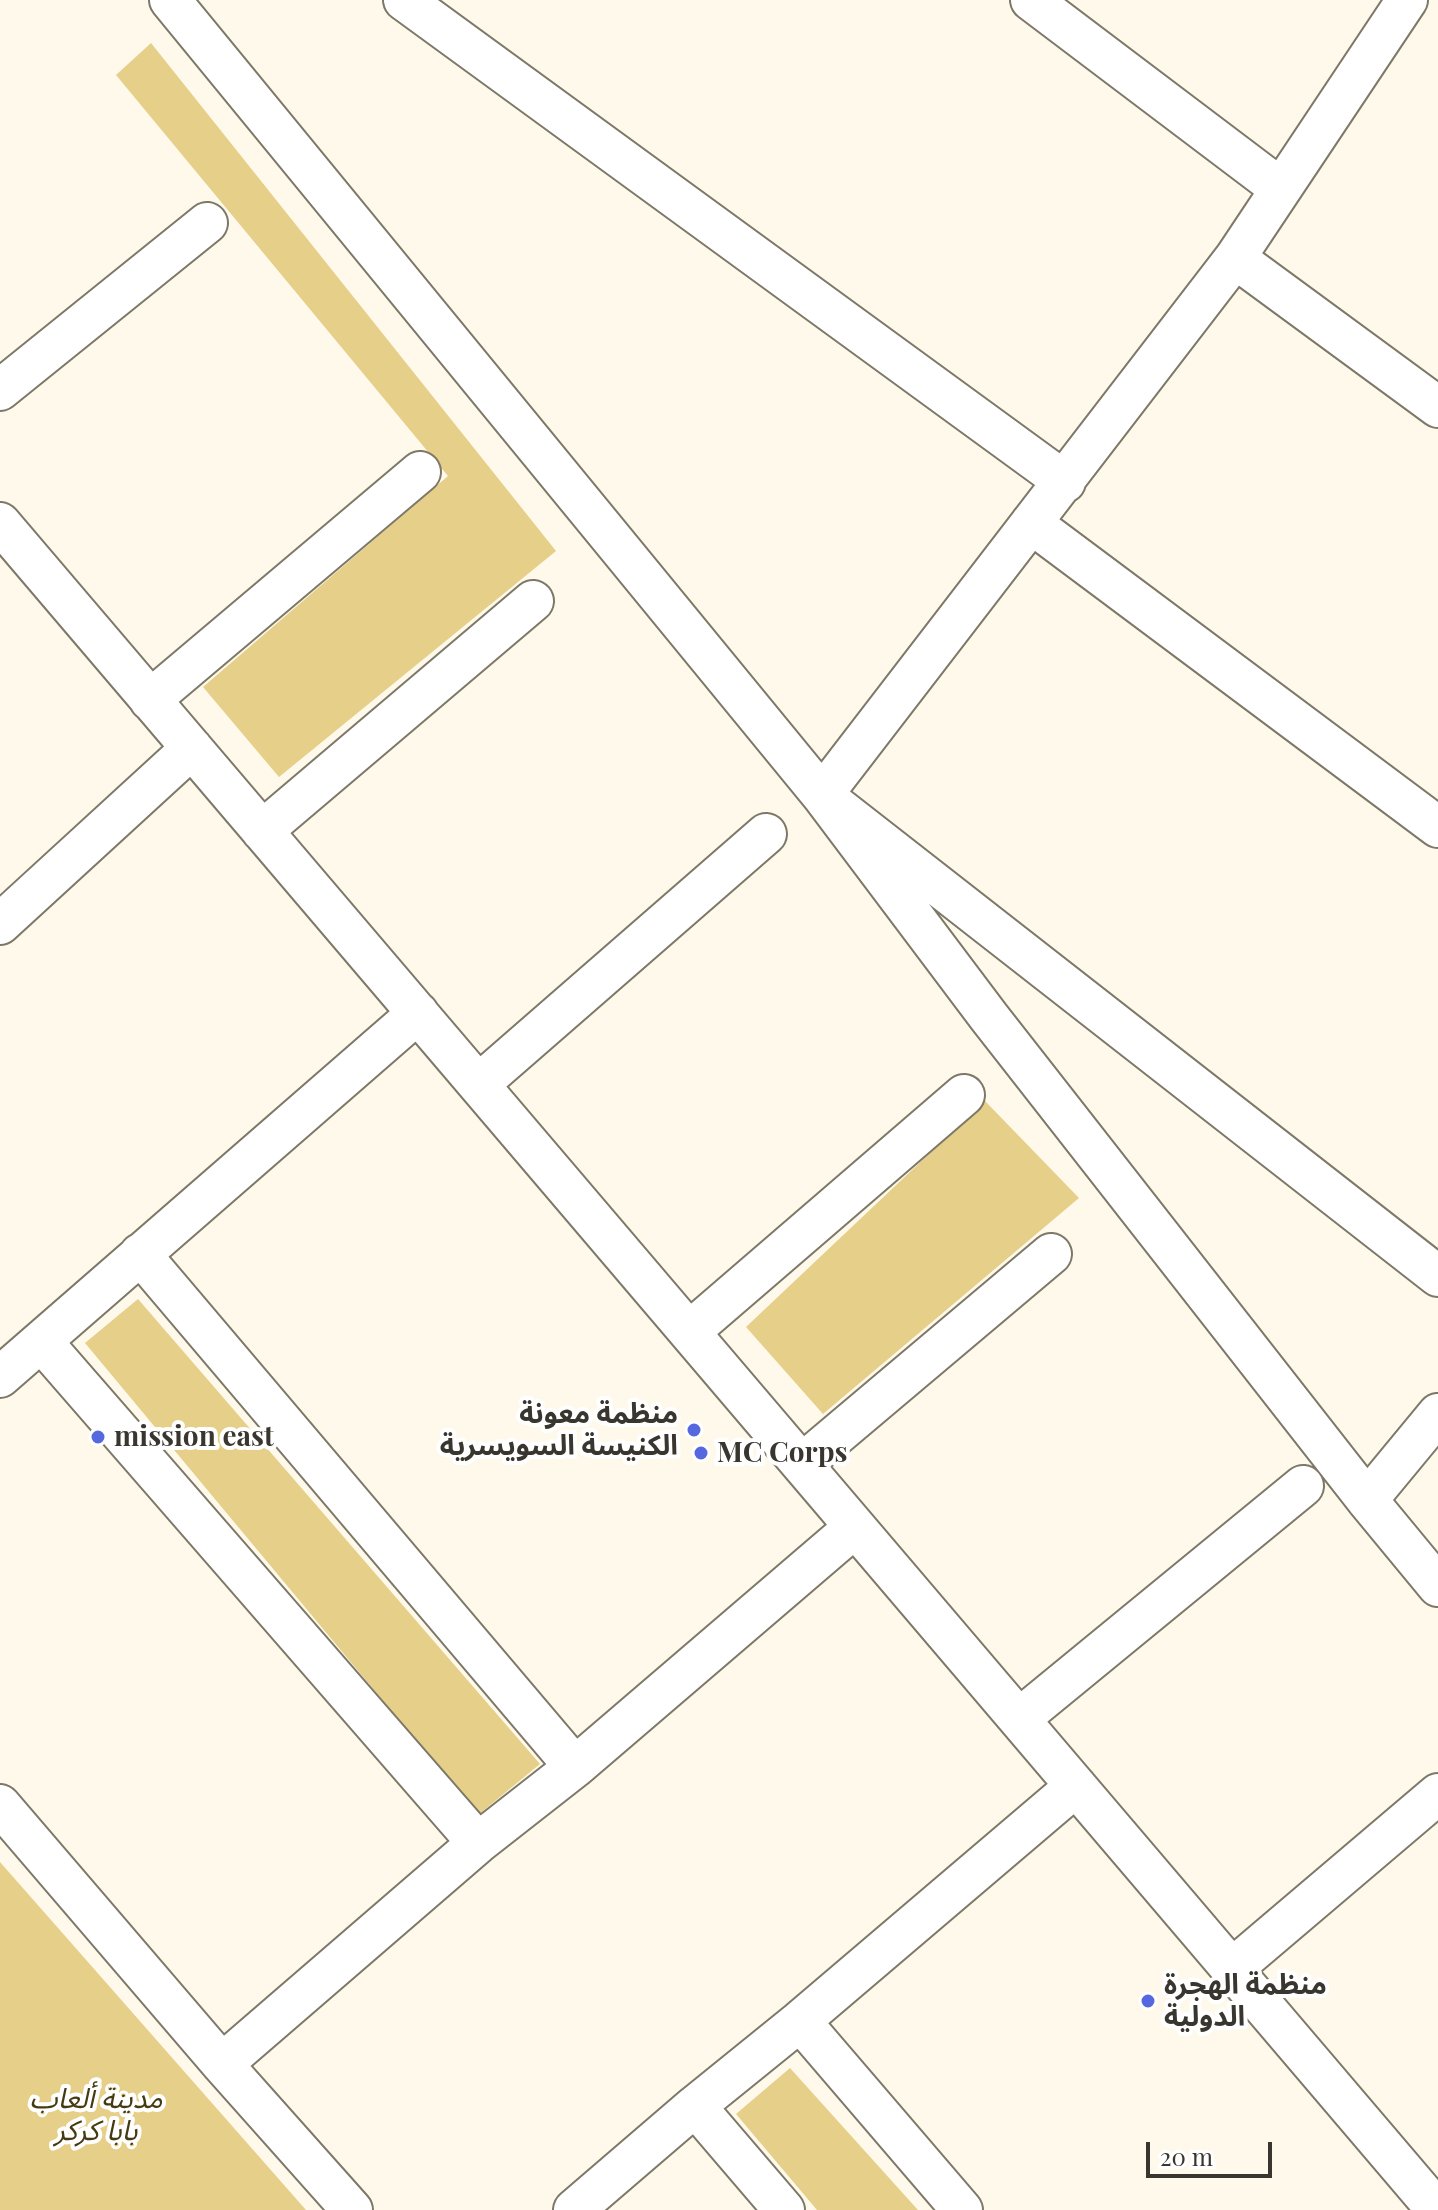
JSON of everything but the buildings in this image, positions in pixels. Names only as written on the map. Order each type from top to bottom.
[{"type":"street","points":[[170,0],[822,795],[989,1017],[1367,1500],[1438,1586]]},
{"type":"street","points":[[404,0],[1065,482]]},
{"type":"street","points":[[1031,0],[1281,189]]},
{"type":"street","points":[[822,795],[1235,258],[1407,0]]},
{"type":"street","points":[[0,390],[207,223]]},
{"type":"street","points":[[1235,258],[1438,407]]},
{"type":"street","points":[[150,700],[420,472]]},
{"type":"street","points":[[0,523],[1437,2210]]},
{"type":"street","points":[[1031,523],[1438,827]]},
{"type":"street","points":[[262,831],[533,601]]},
{"type":"street","points":[[0,924],[192,748]]},
{"type":"street","points":[[822,795],[1438,1276]]},
{"type":"street","points":[[479,1084],[766,834]]},
{"type":"street","points":[[0,1377],[418,1013]]},
{"type":"street","points":[[689,1332],[964,1095]]},
{"type":"street","points":[[140,1254],[575,1767]]},
{"type":"street","points":[[802,1464],[1051,1254]]},
{"type":"street","points":[[42,1342],[478,1843]]},
{"type":"street","points":[[1367,1500],[1438,1414]]},
{"type":"street","points":[[1019,1719],[1303,1486]]},
{"type":"street","points":[[222,2064],[478,1843],[575,1767],[855,1527]]},
{"type":"street","points":[[574,2210],[1076,1786]]},
{"type":"street","points":[[1232,1969],[1438,1794]]},
{"type":"street","points":[[0,1805],[352,2210]]},
{"type":"street","points":[[800,2021],[962,2210]]},
{"type":"street","points":[[695,2106],[784,2210]]},
{"type":"green space","points":[[151,43],[556,551],[279,777],[203,687],[448,476],[116,75]]},
{"type":"green space","points":[[985,1101],[1079,1198],[823,1414],[746,1327]]},
{"type":"green space","points":[[138,1299],[540,1764],[478,1815],[85,1343]]},
{"type":"green space","name":"مدينة ألعاب بابا كركر","points":[[0,1862],[306,2210],[0,2210]]},
{"type":"green space","points":[[790,2068],[918,2210],[817,2210],[736,2114]]},
{"type":"place","name":"منظمة معونة الكنيسة السويسرية","points":[[694,1430]]},
{"type":"place","name":"mission east","points":[[98,1437]]},
{"type":"place","name":"MC Corps","points":[[701,1453]]},
{"type":"place","name":"منظمة الهجرة الدولية","points":[[1148,2001]]}]
